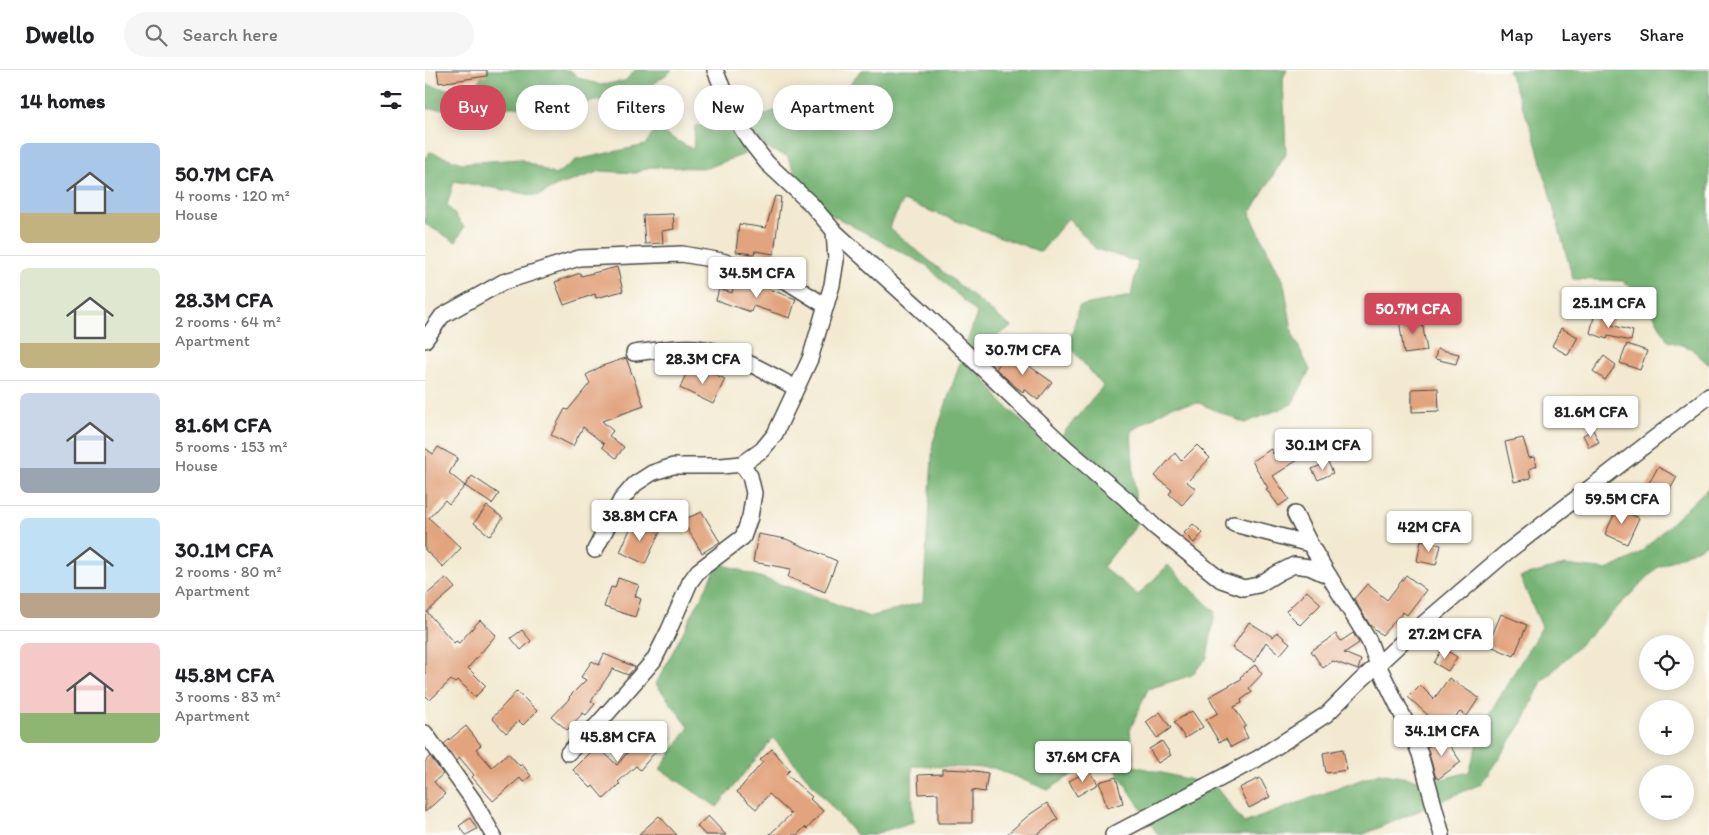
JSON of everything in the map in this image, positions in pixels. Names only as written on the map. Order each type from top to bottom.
[{"type":"street","points":[[715,70],[735,118],[767,163],[811,204],[834,231],[919,308],[1066,448],[1155,527],[1221,580],[1244,588],[1257,585],[1294,565],[1309,567],[1329,576]]},
{"type":"street","points":[[595,550],[621,500],[635,484],[652,473],[673,466],[743,464],[762,450],[775,434],[810,359],[826,306],[836,260],[834,231]]},
{"type":"street","points":[[425,340],[442,316],[503,282],[579,258],[681,254],[722,261],[786,281],[826,306]]},
{"type":"street","points":[[635,353],[695,348],[724,353],[744,360],[796,388]]},
{"type":"street","points":[[1113,835],[1257,759],[1327,714],[1378,665],[1507,552],[1709,396]]},
{"type":"street","points":[[567,753],[598,724],[654,660],[690,582],[698,571],[743,537],[754,492],[743,464]]},
{"type":"street","points":[[1295,514],[1310,544],[1369,641],[1378,665],[1420,754],[1442,835]]},
{"type":"street","points":[[1234,524],[1310,544]]},
{"type":"street","points":[[425,733],[473,800],[493,835]]},
{"type":"green space","points":[[486,70],[570,70],[579,78],[601,85],[598,85],[598,101],[588,102],[588,85],[516,85],[516,107],[506,107],[506,85],[474,85]]},
{"type":"green space","points":[[635,70],[672,70],[652,85],[601,85],[625,81]]},
{"type":"green space","points":[[861,70],[1287,70],[1283,78],[1286,154],[1250,214],[1284,284],[1293,335],[1310,370],[1292,404],[1245,423],[1199,403],[1172,406],[1131,431],[1137,525],[1103,567],[1138,595],[1168,565],[1215,612],[1207,658],[1192,675],[1148,689],[1130,730],[1134,766],[1215,786],[1244,823],[1379,773],[1430,782],[1469,772],[1486,719],[1542,627],[1520,577],[1565,565],[1607,570],[1641,552],[1709,487],[1709,543],[1657,568],[1541,683],[1523,722],[1481,784],[1362,835],[1158,835],[1105,753],[1048,790],[994,768],[912,766],[913,822],[871,835],[856,835],[773,738],[717,807],[660,769],[689,727],[656,684],[719,563],[869,617],[923,602],[933,442],[977,313],[926,265],[811,204],[787,156],[763,146],[748,130],[763,130],[763,115],[773,111],[773,130],[893,130],[893,85],[850,85]],"holes":[[[903,201],[1041,252],[1068,218],[1096,249],[1138,262],[1131,296],[1079,306],[1069,346],[1103,386],[1050,449],[1000,400],[979,372],[982,355],[993,338],[1011,327],[889,228]]]},
{"type":"green space","points":[[1508,70],[1709,70],[1709,365],[1691,348],[1668,341],[1644,297],[1623,281],[1573,279],[1533,133]]},
{"type":"green space","points":[[425,84],[440,88],[440,109],[425,109]]},
{"type":"green space","points":[[654,130],[693,149],[695,130],[733,130],[745,154],[707,168],[650,167],[636,173],[601,171],[557,186],[538,196],[454,181],[447,205],[464,227],[456,242],[425,224],[425,159],[430,152],[462,163],[520,159],[555,175],[576,160],[645,145]]},
{"type":"building","points":[[437,70],[487,70],[487,76],[439,83]]},
{"type":"building","points":[[775,196],[781,197],[774,254],[755,251],[754,254],[736,252],[739,224],[766,228]]},
{"type":"building","points":[[673,214],[674,229],[662,231],[663,243],[645,244],[643,215]]},
{"type":"building","points":[[617,267],[623,291],[596,298],[595,294],[564,305],[555,282],[580,273],[581,276]]},
{"type":"building","points":[[735,280],[766,288],[796,299],[790,318],[753,306],[751,312],[716,300],[719,289],[732,293]]},
{"type":"building","points":[[1595,313],[1613,319],[1611,325],[1633,331],[1631,341],[1608,336],[1607,339],[1590,333]]},
{"type":"building","points":[[1421,316],[1427,351],[1404,354],[1399,319]]},
{"type":"building","points":[[1561,328],[1578,337],[1568,355],[1552,346]]},
{"type":"building","points":[[1627,344],[1647,351],[1640,370],[1620,363]]},
{"type":"building","points":[[1437,349],[1459,354],[1456,364],[1435,359]]},
{"type":"building","points":[[1008,351],[1052,382],[1038,400],[1024,389],[1023,392],[1016,387],[996,369]]},
{"type":"building","points":[[1604,356],[1616,365],[1605,380],[1593,371]]},
{"type":"building","points":[[626,358],[644,406],[602,421],[613,431],[609,436],[624,447],[616,458],[602,447],[604,444],[583,427],[573,446],[551,435],[565,409],[568,410],[590,383],[586,375],[602,366]]},
{"type":"building","points":[[688,369],[706,377],[708,371],[725,379],[713,404],[680,388]]},
{"type":"building","points":[[1438,388],[1439,411],[1412,412],[1412,389]]},
{"type":"building","points":[[1593,430],[1599,442],[1589,447],[1583,435]]},
{"type":"building","points":[[1523,438],[1529,458],[1534,457],[1537,466],[1529,469],[1531,478],[1514,482],[1505,442]]},
{"type":"building","points":[[1291,442],[1301,458],[1273,476],[1289,499],[1279,506],[1266,489],[1268,488],[1252,461],[1271,449],[1273,454]]},
{"type":"building","points":[[1197,445],[1210,458],[1187,482],[1196,489],[1182,505],[1169,494],[1172,490],[1155,476],[1175,453],[1181,461]]},
{"type":"building","points":[[438,447],[458,458],[449,473],[465,486],[449,504],[445,500],[429,518],[461,548],[443,567],[425,550],[425,448],[433,454]]},
{"type":"building","points":[[1328,462],[1333,473],[1318,480],[1312,469]]},
{"type":"building","points":[[1658,467],[1677,477],[1663,502],[1644,492]]},
{"type":"building","points":[[472,476],[499,494],[492,504],[465,486]]},
{"type":"building","points":[[1620,502],[1626,512],[1639,518],[1627,544],[1605,534]]},
{"type":"building","points":[[487,506],[503,518],[490,536],[474,523]]},
{"type":"building","points":[[702,512],[720,542],[702,553],[682,520]]},
{"type":"building","points":[[634,520],[660,532],[645,564],[620,552]]},
{"type":"building","points":[[1193,524],[1203,533],[1194,543],[1184,533]]},
{"type":"building","points":[[758,534],[786,539],[837,561],[825,592],[788,577],[791,569],[753,562]]},
{"type":"building","points":[[1421,540],[1441,545],[1436,565],[1417,561]]},
{"type":"building","points":[[1406,575],[1426,590],[1407,615],[1403,612],[1382,635],[1370,625],[1354,599],[1367,584],[1387,600]]},
{"type":"building","points":[[446,578],[455,588],[427,612],[454,643],[456,641],[459,643],[480,620],[496,635],[468,668],[486,686],[475,697],[458,680],[455,683],[451,680],[430,700],[425,695],[425,596]]},
{"type":"building","points":[[618,578],[639,585],[635,596],[641,599],[635,617],[604,607],[611,587],[615,588]]},
{"type":"building","points":[[1307,591],[1321,604],[1300,625],[1286,611]]},
{"type":"building","points":[[1501,614],[1527,625],[1514,656],[1488,645]]},
{"type":"building","points":[[1249,622],[1273,637],[1277,632],[1290,643],[1280,655],[1266,642],[1254,662],[1232,648]]},
{"type":"building","points":[[522,630],[531,641],[521,650],[511,638]]},
{"type":"building","points":[[1353,633],[1359,643],[1344,653],[1361,660],[1358,670],[1333,661],[1323,668],[1311,651],[1336,634],[1341,641]]},
{"type":"building","points":[[1443,648],[1457,657],[1448,671],[1434,663]]},
{"type":"building","points":[[604,654],[635,667],[628,675],[613,669],[591,701],[595,704],[586,715],[583,713],[567,730],[552,717],[586,680],[581,677],[592,661],[599,665]]},
{"type":"building","points":[[1255,665],[1262,674],[1249,688],[1252,692],[1241,700],[1242,703],[1234,707],[1246,726],[1243,728],[1248,738],[1231,747],[1226,739],[1219,742],[1206,720],[1218,713],[1209,697],[1241,679],[1240,677]]},
{"type":"building","points":[[1449,678],[1479,698],[1467,716],[1460,712],[1443,729],[1408,697],[1420,685],[1434,699]]},
{"type":"building","points":[[517,691],[537,711],[523,725],[519,721],[506,733],[492,718]]},
{"type":"building","points":[[1192,711],[1203,727],[1185,738],[1174,722]]},
{"type":"building","points":[[1160,712],[1171,728],[1157,738],[1146,722]]},
{"type":"building","points":[[651,724],[667,738],[640,770],[636,766],[618,782],[620,784],[604,799],[593,786],[591,788],[573,770],[597,746],[617,765]]},
{"type":"building","points":[[466,726],[481,745],[476,749],[492,767],[508,753],[520,766],[522,764],[531,776],[523,782],[520,778],[493,801],[472,777],[474,775],[460,758],[456,761],[444,744]]},
{"type":"building","points":[[1443,736],[1461,762],[1438,779],[1435,775],[1427,747]]},
{"type":"building","points":[[1162,741],[1171,755],[1158,763],[1149,749]]},
{"type":"building","points":[[772,749],[790,770],[786,774],[812,797],[810,799],[823,811],[807,829],[805,827],[797,835],[769,835],[791,814],[769,794],[756,809],[737,792],[763,762],[760,760]]},
{"type":"building","points":[[1343,749],[1347,770],[1326,773],[1323,753]]},
{"type":"building","points":[[430,756],[443,774],[434,782],[445,794],[425,812],[425,762]]},
{"type":"building","points":[[942,769],[988,773],[985,792],[972,790],[972,823],[938,823],[938,793],[919,794],[918,775],[942,774]]},
{"type":"building","points":[[1090,770],[1098,784],[1077,796],[1069,781]]},
{"type":"building","points":[[1116,777],[1123,803],[1107,808],[1099,782]]},
{"type":"building","points":[[1260,778],[1270,797],[1249,808],[1239,788]]},
{"type":"building","points":[[1047,803],[1058,819],[1036,835],[1006,835],[1029,815]]},
{"type":"building","points":[[659,816],[677,835],[638,835]]},
{"type":"building","points":[[708,816],[726,835],[705,835],[697,826]]},
{"type":"building","points":[[470,818],[477,829],[466,835],[459,826]]}]
